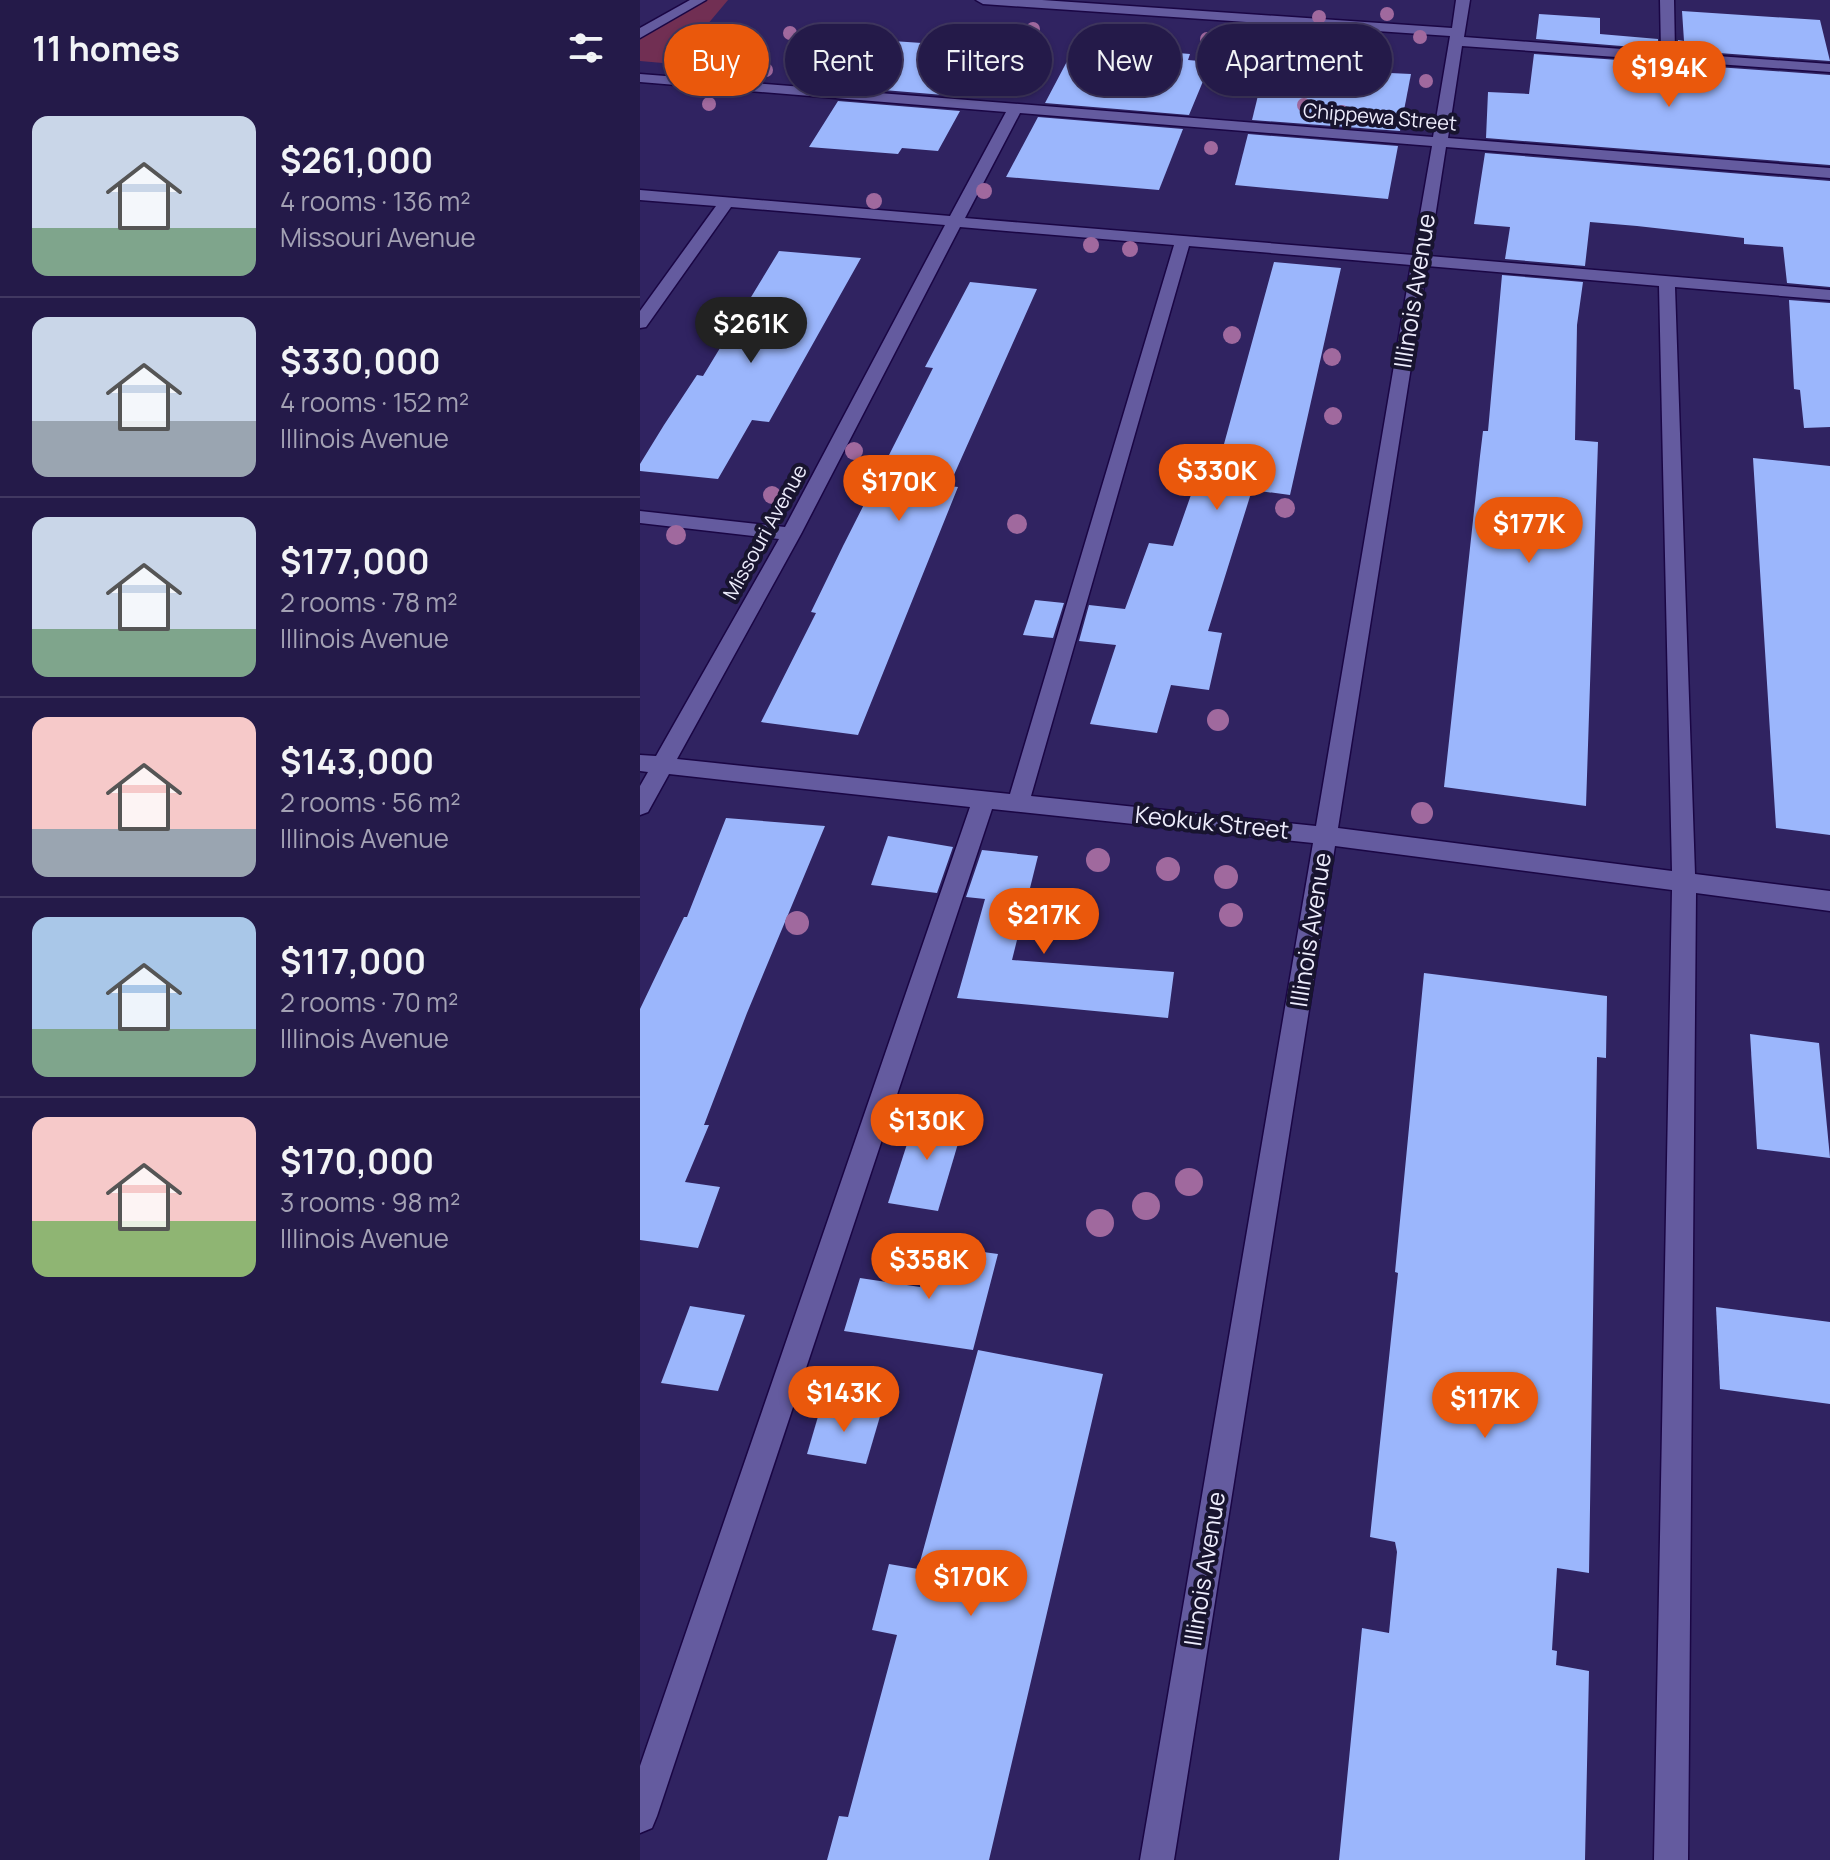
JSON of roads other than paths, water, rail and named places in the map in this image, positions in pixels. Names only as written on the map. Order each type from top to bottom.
[{"type":"street","points":[[640,34],[699,0]]},
{"type":"street","points":[[983,0],[1830,68]]},
{"type":"street","name":"Illinois Avenue","points":[[1157,1860],[1463,0]]},
{"type":"street","points":[[1667,0],[1668,57]]},
{"type":"street","name":"Chippewa Street","points":[[640,78],[1830,173]]},
{"type":"street","name":"Missouri Avenue","points":[[640,806],[650,764],[791,534],[1015,108]]},
{"type":"street","points":[[640,195],[1830,295]]},
{"type":"street","points":[[640,323],[727,202]]},
{"type":"street","points":[[1018,803],[1183,240]]},
{"type":"street","points":[[1667,282],[1684,884],[1671,1860]]},
{"type":"street","points":[[640,517],[791,534]]},
{"type":"street","name":"Keokuk Street","points":[[650,764],[1327,836],[1830,901]]},
{"type":"street","points":[[640,1816],[984,799]]}]
